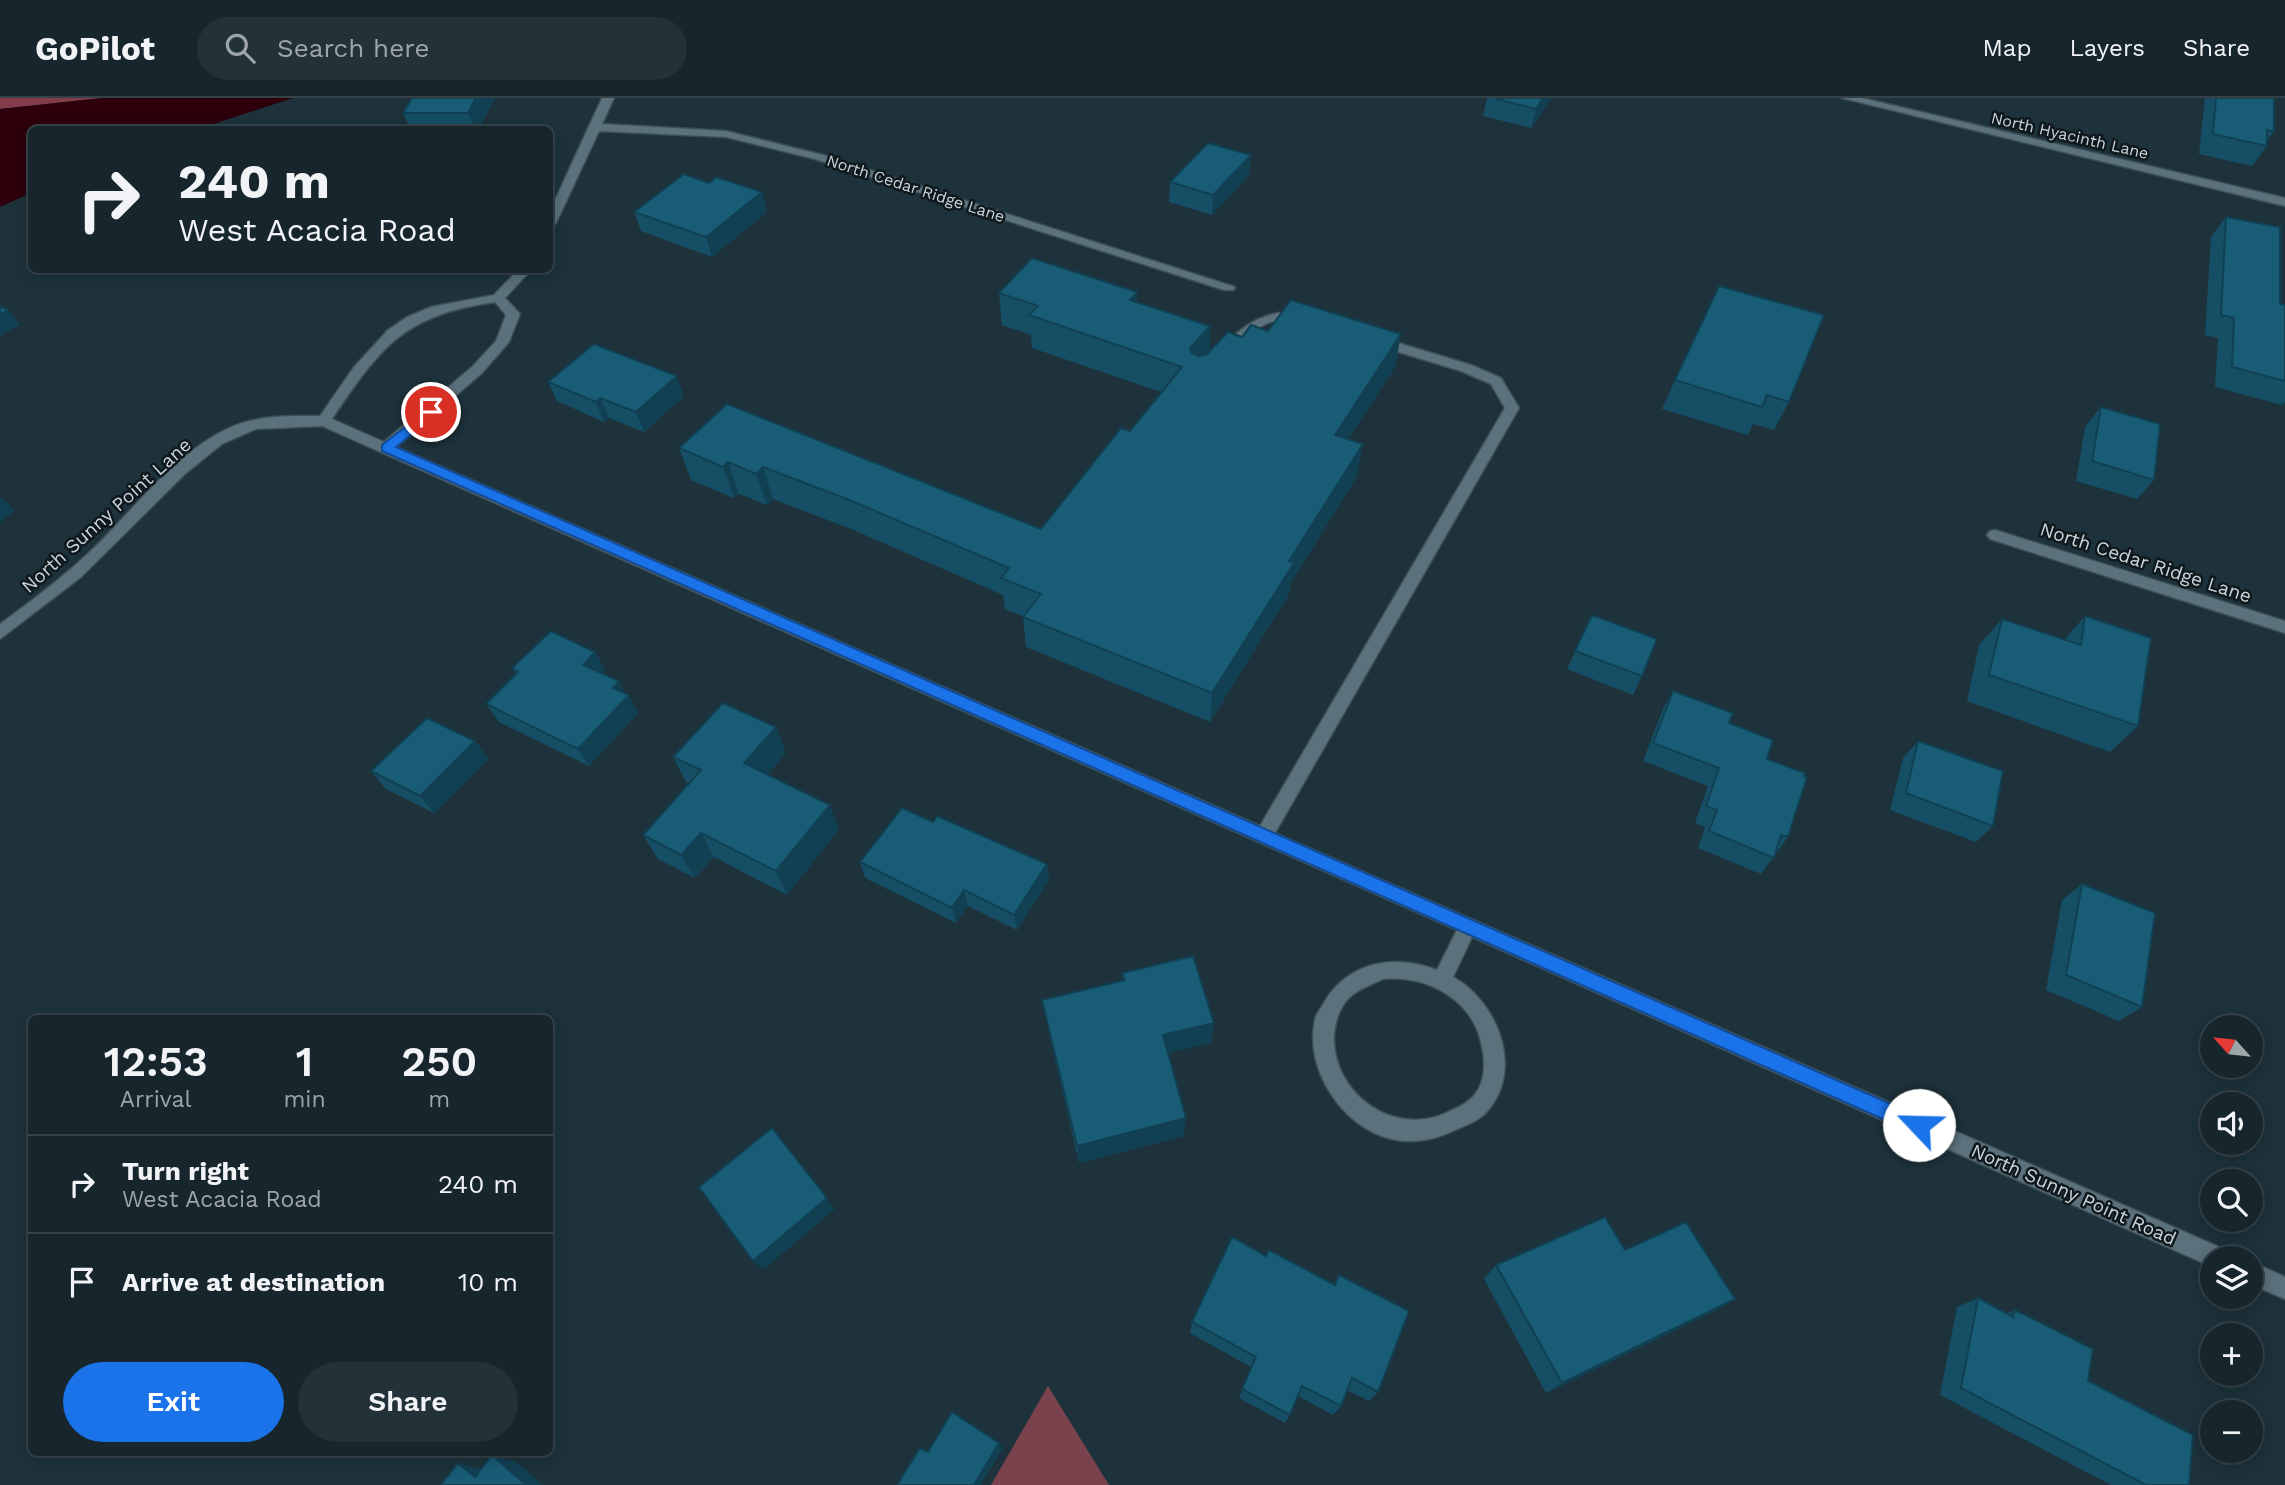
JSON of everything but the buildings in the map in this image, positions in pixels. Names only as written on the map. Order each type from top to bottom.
[{"type":"street","points":[[553,217],[608,98]]},
{"type":"street","name":"North Hyacinth Lane","points":[[1848,98],[2285,202]]},
{"type":"street","name":"North Cedar Ridge Lane","points":[[595,127],[726,134],[819,157],[1228,287]]},
{"type":"street","points":[[324,421],[370,352],[410,320],[453,304],[498,298],[522,273]]},
{"type":"street","points":[[386,448],[477,370],[502,342],[513,314],[498,298]]},
{"type":"street","points":[[1215,363],[1250,326],[1277,315],[1314,321]]},
{"type":"street","points":[[1264,835],[1512,408],[1496,381],[1466,368],[1365,337]]},
{"type":"street","name":"North Sunny Point Lane","points":[[0,633],[97,554],[190,462],[215,443],[235,431],[269,420],[324,421]]},
{"type":"street","name":"North Sunny Point Road","points":[[324,421],[2200,1250]]},
{"type":"street","name":"North Cedar Ridge Lane","points":[[1995,535],[2285,627]]},
{"type":"street","points":[[1441,980],[1469,925]]},
{"type":"street","points":[[1411,970],[1441,980],[1469,998],[1487,1024],[1495,1053],[1492,1083],[1477,1109],[1452,1126],[1421,1133],[1388,1128],[1357,1112],[1335,1087],[1323,1058],[1322,1028],[1334,1001],[1354,982],[1381,971],[1411,970]]},
{"type":"street","points":[[2263,1278],[2285,1288]]},
{"type":"shaded area","points":[[0,98],[102,98],[0,109]]},
{"type":"shaded area","points":[[102,98],[293,98],[207,126],[28,126],[28,194],[0,207],[0,109]]},
{"type":"shaded area","points":[[1048,1386],[1109,1485],[991,1485]]},
{"type":"route","points":[[431,412],[386,448],[1919,1125]]}]
